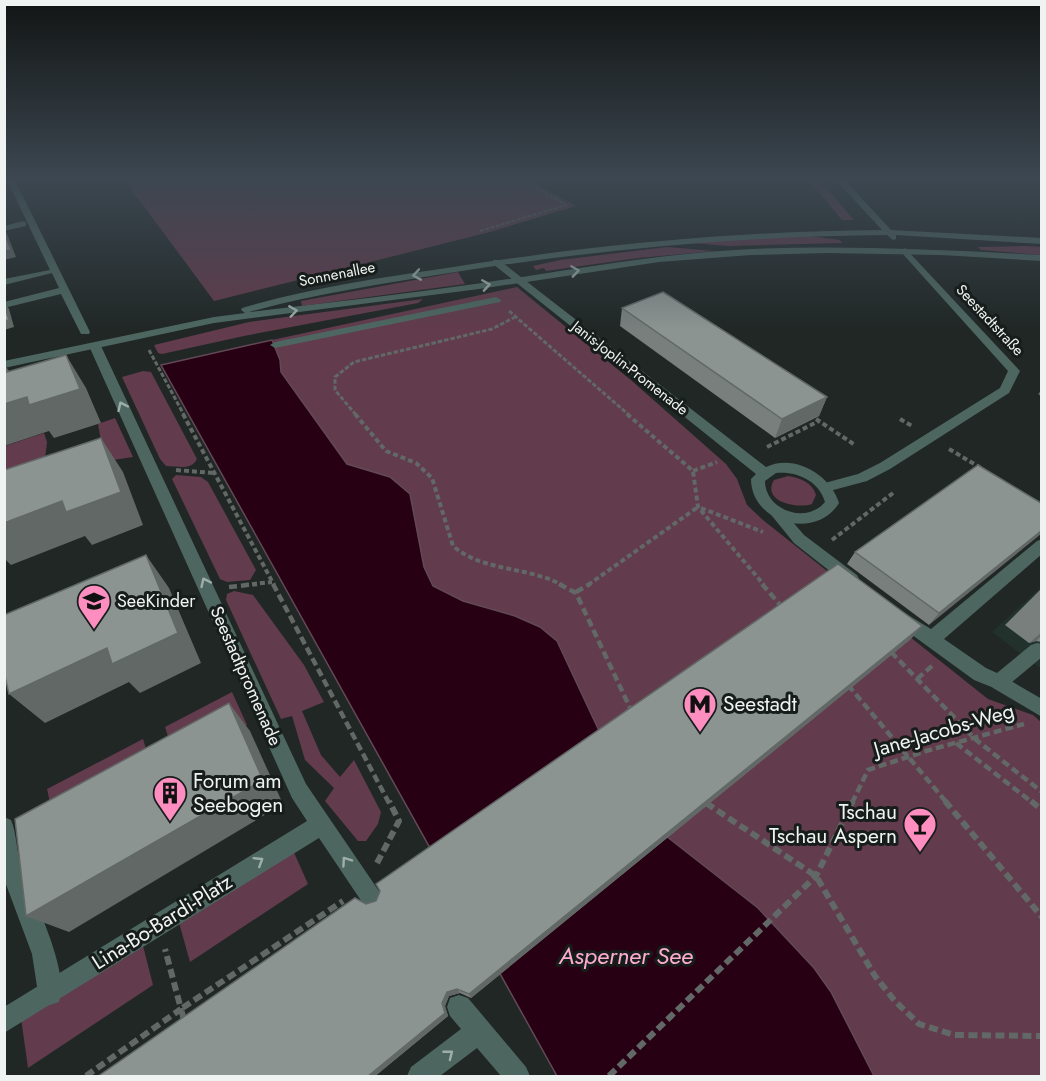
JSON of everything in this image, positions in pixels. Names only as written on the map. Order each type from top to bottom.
[{"type":"street","points":[[34,228],[85,332]]},
{"type":"street","name":"Seestadtstraße","points":[[826,487],[862,478],[931,438],[1005,390],[1014,371],[885,228]]},
{"type":"street","name":"Sonnenallee","points":[[214,320],[264,304],[298,297],[496,262],[591,248],[766,234],[889,233],[1041,241]]},
{"type":"street","name":"Sonnenallee","points":[[4,366],[214,320],[631,263],[751,252],[905,251],[1041,258]]},
{"type":"street","name":"Janis-Joplin-Promenade","points":[[496,262],[764,473]]},
{"type":"street","points":[[4,282],[48,272]]},
{"type":"street","points":[[4,305],[64,290]]},
{"type":"street","points":[[275,345],[496,300]]},
{"type":"street","name":"Seestadtpromenade","points":[[95,346],[299,791],[368,891]]},
{"type":"street","points":[[775,511],[799,519],[821,515],[828,510],[831,503],[826,487],[818,479],[796,469],[773,469],[758,479],[756,487],[758,495],[799,539],[866,590]]},
{"type":"street","points":[[930,639],[1041,545]]},
{"type":"street","points":[[893,611],[980,674],[999,682],[1041,709]]},
{"type":"street","points":[[999,682],[1037,650]]},
{"type":"street","name":"Lina-Bo-Bardi-Platz","points":[[4,1021],[321,824]]},
{"type":"street","points":[[4,827],[9,862],[44,954],[50,993]]},
{"type":"street","points":[[459,1007],[517,1077]]},
{"type":"street","points":[[420,1077],[478,1032]]},
{"type":"path","points":[[480,231],[488,228]]},
{"type":"path","points":[[496,300],[693,471],[698,507],[787,613]]},
{"type":"path","points":[[515,317],[492,329],[354,362],[335,377],[335,390],[386,451],[416,463],[432,478],[453,546],[461,553],[476,561],[545,576],[576,592],[636,720]]},
{"type":"path","points":[[86,1077],[181,1010],[368,891],[399,821],[153,360],[147,344]]},
{"type":"path","points":[[900,419],[991,473]]},
{"type":"path","points":[[768,447],[818,420],[855,445]]},
{"type":"path","points":[[693,471],[722,460]]},
{"type":"path","points":[[152,468],[214,473]]},
{"type":"path","points":[[817,552],[893,493]]},
{"type":"path","points":[[576,592],[600,578],[698,507]]},
{"type":"path","points":[[698,507],[759,529],[768,535]]},
{"type":"path","points":[[208,589],[272,582]]},
{"type":"path","points":[[887,648],[975,739],[1041,792]]},
{"type":"path","points":[[847,684],[1041,917]]},
{"type":"path","name":"Jane-Jacobs-Weg","points":[[609,1077],[816,876],[868,770],[907,755],[975,739],[1028,722]]},
{"type":"path","points":[[956,743],[1041,810]]},
{"type":"path","points":[[700,799],[816,876],[875,976],[895,1001],[919,1024],[954,1035],[1041,1036]]},
{"type":"path","points":[[158,925],[186,1026]]},
{"type":"shaded area","points":[[160,228],[502,228],[490,232],[214,301]]},
{"type":"shaded area","points":[[810,236],[840,240],[842,243],[729,246],[681,242]]},
{"type":"shaded area","points":[[667,247],[714,251],[638,258],[546,271],[544,268],[536,270],[533,266],[560,260]]},
{"type":"shaded area","points":[[978,247],[1041,247],[1041,255],[981,250]]},
{"type":"shaded area","points":[[458,272],[465,284],[302,306],[301,301]]},
{"type":"shaded area","points":[[517,287],[632,381],[726,464],[737,479],[747,505],[763,520],[988,699],[1033,715],[1041,722],[1041,1076],[832,1076],[811,965],[758,908],[661,832],[445,610],[351,467],[281,372],[280,360],[272,340]]},
{"type":"shaded area","points":[[423,299],[418,303],[162,354],[158,353],[154,345],[249,322]]},
{"type":"shaded area","points":[[143,371],[151,372],[197,459],[191,465],[166,466],[160,459],[122,377]]},
{"type":"shaded area","points":[[115,418],[133,457],[113,460],[101,441],[98,424]]},
{"type":"shaded area","points":[[44,433],[47,442],[43,476],[5,510],[5,446]]},
{"type":"shaded area","points":[[176,475],[201,477],[208,482],[256,570],[250,580],[227,582],[220,579],[172,479]]},
{"type":"shaded area","points":[[788,476],[801,479],[812,487],[816,495],[812,504],[790,504],[777,499],[772,494],[771,488],[774,480]]},
{"type":"shaded area","points":[[1041,587],[1041,669],[992,632]]},
{"type":"shaded area","points":[[234,591],[253,595],[304,665],[324,702],[302,711],[321,755],[340,777],[354,760],[381,812],[378,824],[366,841],[358,841],[325,801],[334,788],[305,760],[292,716],[281,719],[226,600],[227,594]]},
{"type":"shaded area","points":[[232,692],[247,725],[177,764],[165,727]]},
{"type":"shaded area","points":[[143,739],[154,776],[56,830],[47,789]]},
{"type":"shaded area","points":[[292,848],[308,884],[190,962],[178,919]]},
{"type":"shaded area","points":[[142,942],[153,985],[28,1068],[21,1018]]},
{"type":"water","name":"Asperner See","points":[[272,340],[280,360],[281,372],[347,464],[390,477],[410,494],[424,567],[433,586],[463,601],[515,616],[540,627],[557,641],[601,735],[661,832],[758,908],[814,968],[831,992],[874,1076],[557,1076],[161,365]]},
{"type":"building","points":[[4,231],[11,250],[4,251]]},
{"type":"building","points":[[663,292],[827,397],[782,419],[622,308]]},
{"type":"building","points":[[4,304],[9,320],[4,321]]},
{"type":"building","points":[[66,355],[80,389],[29,405],[27,397],[4,404],[4,365],[7,372]]},
{"type":"building","points":[[101,438],[121,492],[66,512],[62,501],[4,523],[4,470]]},
{"type":"building","points":[[978,465],[1041,503],[1041,531],[939,613],[855,552]]},
{"type":"building","points":[[146,555],[178,633],[112,664],[107,648],[9,694],[4,672],[4,615]]},
{"type":"building","points":[[838,564],[922,626],[469,994],[457,989],[447,992],[442,1003],[445,1013],[367,1077],[97,1077],[355,898],[366,904],[376,901],[380,891],[376,884]]},
{"type":"building","points":[[229,703],[263,780],[26,916],[15,819]]},
{"type":"place","name":"SeeKinder","points":[[94,630]]},
{"type":"place","name":"Seestadt","points":[[700,733]]},
{"type":"place","name":"Forum am Seebogen","points":[[170,822]]},
{"type":"place","name":"Tschau Tschau Aspern","points":[[920,853]]}]
